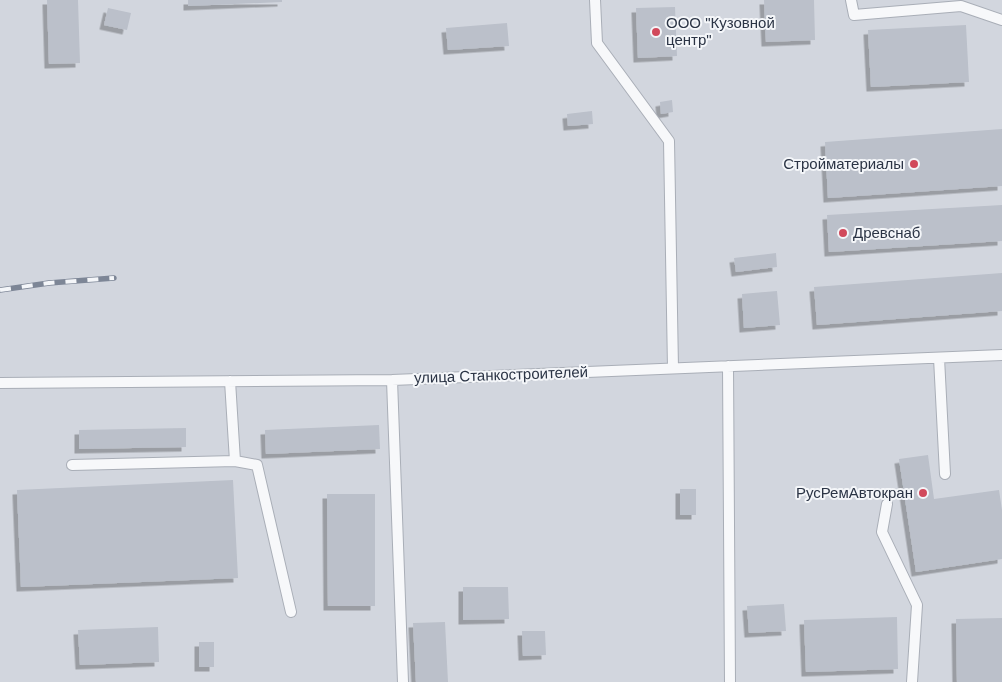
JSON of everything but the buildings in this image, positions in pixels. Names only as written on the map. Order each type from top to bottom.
[{"type":"lane","points":[[595,0],[597,43],[669,141],[673,368]]},
{"type":"lane","points":[[851,0],[854,15],[962,6],[1002,20]]},
{"type":"lane","name":"улица Станкостроителей","points":[[0,383],[392,380],[1002,355]]},
{"type":"lane","points":[[939,358],[945,474]]},
{"type":"lane","points":[[728,366],[730,682]]},
{"type":"lane","points":[[392,380],[403,682]]},
{"type":"lane","points":[[230,381],[235,461]]},
{"type":"lane","points":[[72,465],[235,461],[258,465],[290,612]]},
{"type":"lane","points":[[887,504],[882,532],[917,605],[912,682]]},
{"type":"shaded area","points":[[0,0],[1002,0],[1002,682],[0,682]]},
{"type":"railway","points":[[0,290],[49,283],[114,278]]},
{"type":"place","name":"ООО \"Кузовной центр\"","points":[[656,32]]},
{"type":"place","name":"Стройматериалы","points":[[914,164]]},
{"type":"place","name":"Древснаб","points":[[843,233]]},
{"type":"place","name":"РусРемАвтокран","points":[[923,493]]}]
